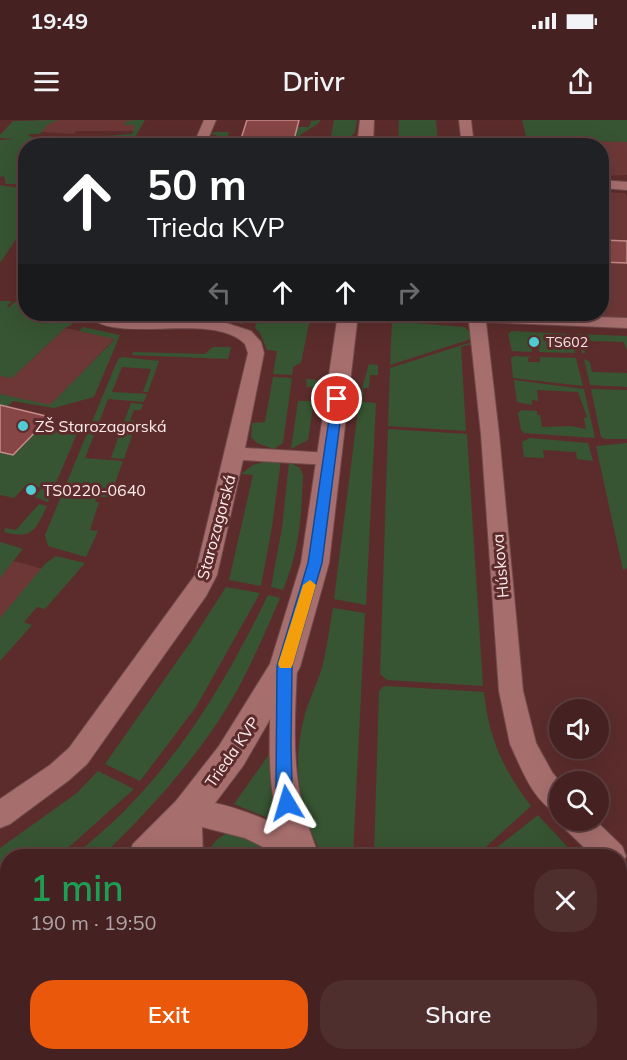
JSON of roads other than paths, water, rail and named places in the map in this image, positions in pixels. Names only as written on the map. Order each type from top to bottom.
[{"type":"street","points":[[202,138],[210,120]]},
{"type":"street","points":[[366,138],[367,120]]},
{"type":"street","points":[[465,120],[467,138]]},
{"type":"street","points":[[609,185],[627,186]]},
{"type":"street","name":"Starozagorská","points":[[0,815],[59,773],[78,756],[198,590],[206,575],[235,454],[256,354],[255,345],[244,334],[230,328],[112,321]]},
{"type":"street","name":"Starozagorská","points":[[136,321],[151,324]]},
{"type":"street","name":"Trieda KVP","points":[[153,849],[188,812],[231,756],[285,666],[315,563],[347,321]]},
{"type":"street","name":"Húskova","points":[[477,321],[491,446],[511,691],[523,744],[549,789]]},
{"type":"street","points":[[577,321],[627,323]]},
{"type":"street","points":[[235,454],[330,459]]},
{"type":"street","points":[[285,666],[284,787],[290,818],[301,849]]},
{"type":"street","points":[[189,849],[188,812],[236,820],[278,837],[294,849]]},
{"type":"street","points":[[586,831],[605,849]]},
{"type":"place","name":"TS602","points":[[534,342]]},
{"type":"place","name":"ZŠ Starozagorská","points":[[23,426]]},
{"type":"place","name":"TS0220-0640","points":[[31,490]]}]
